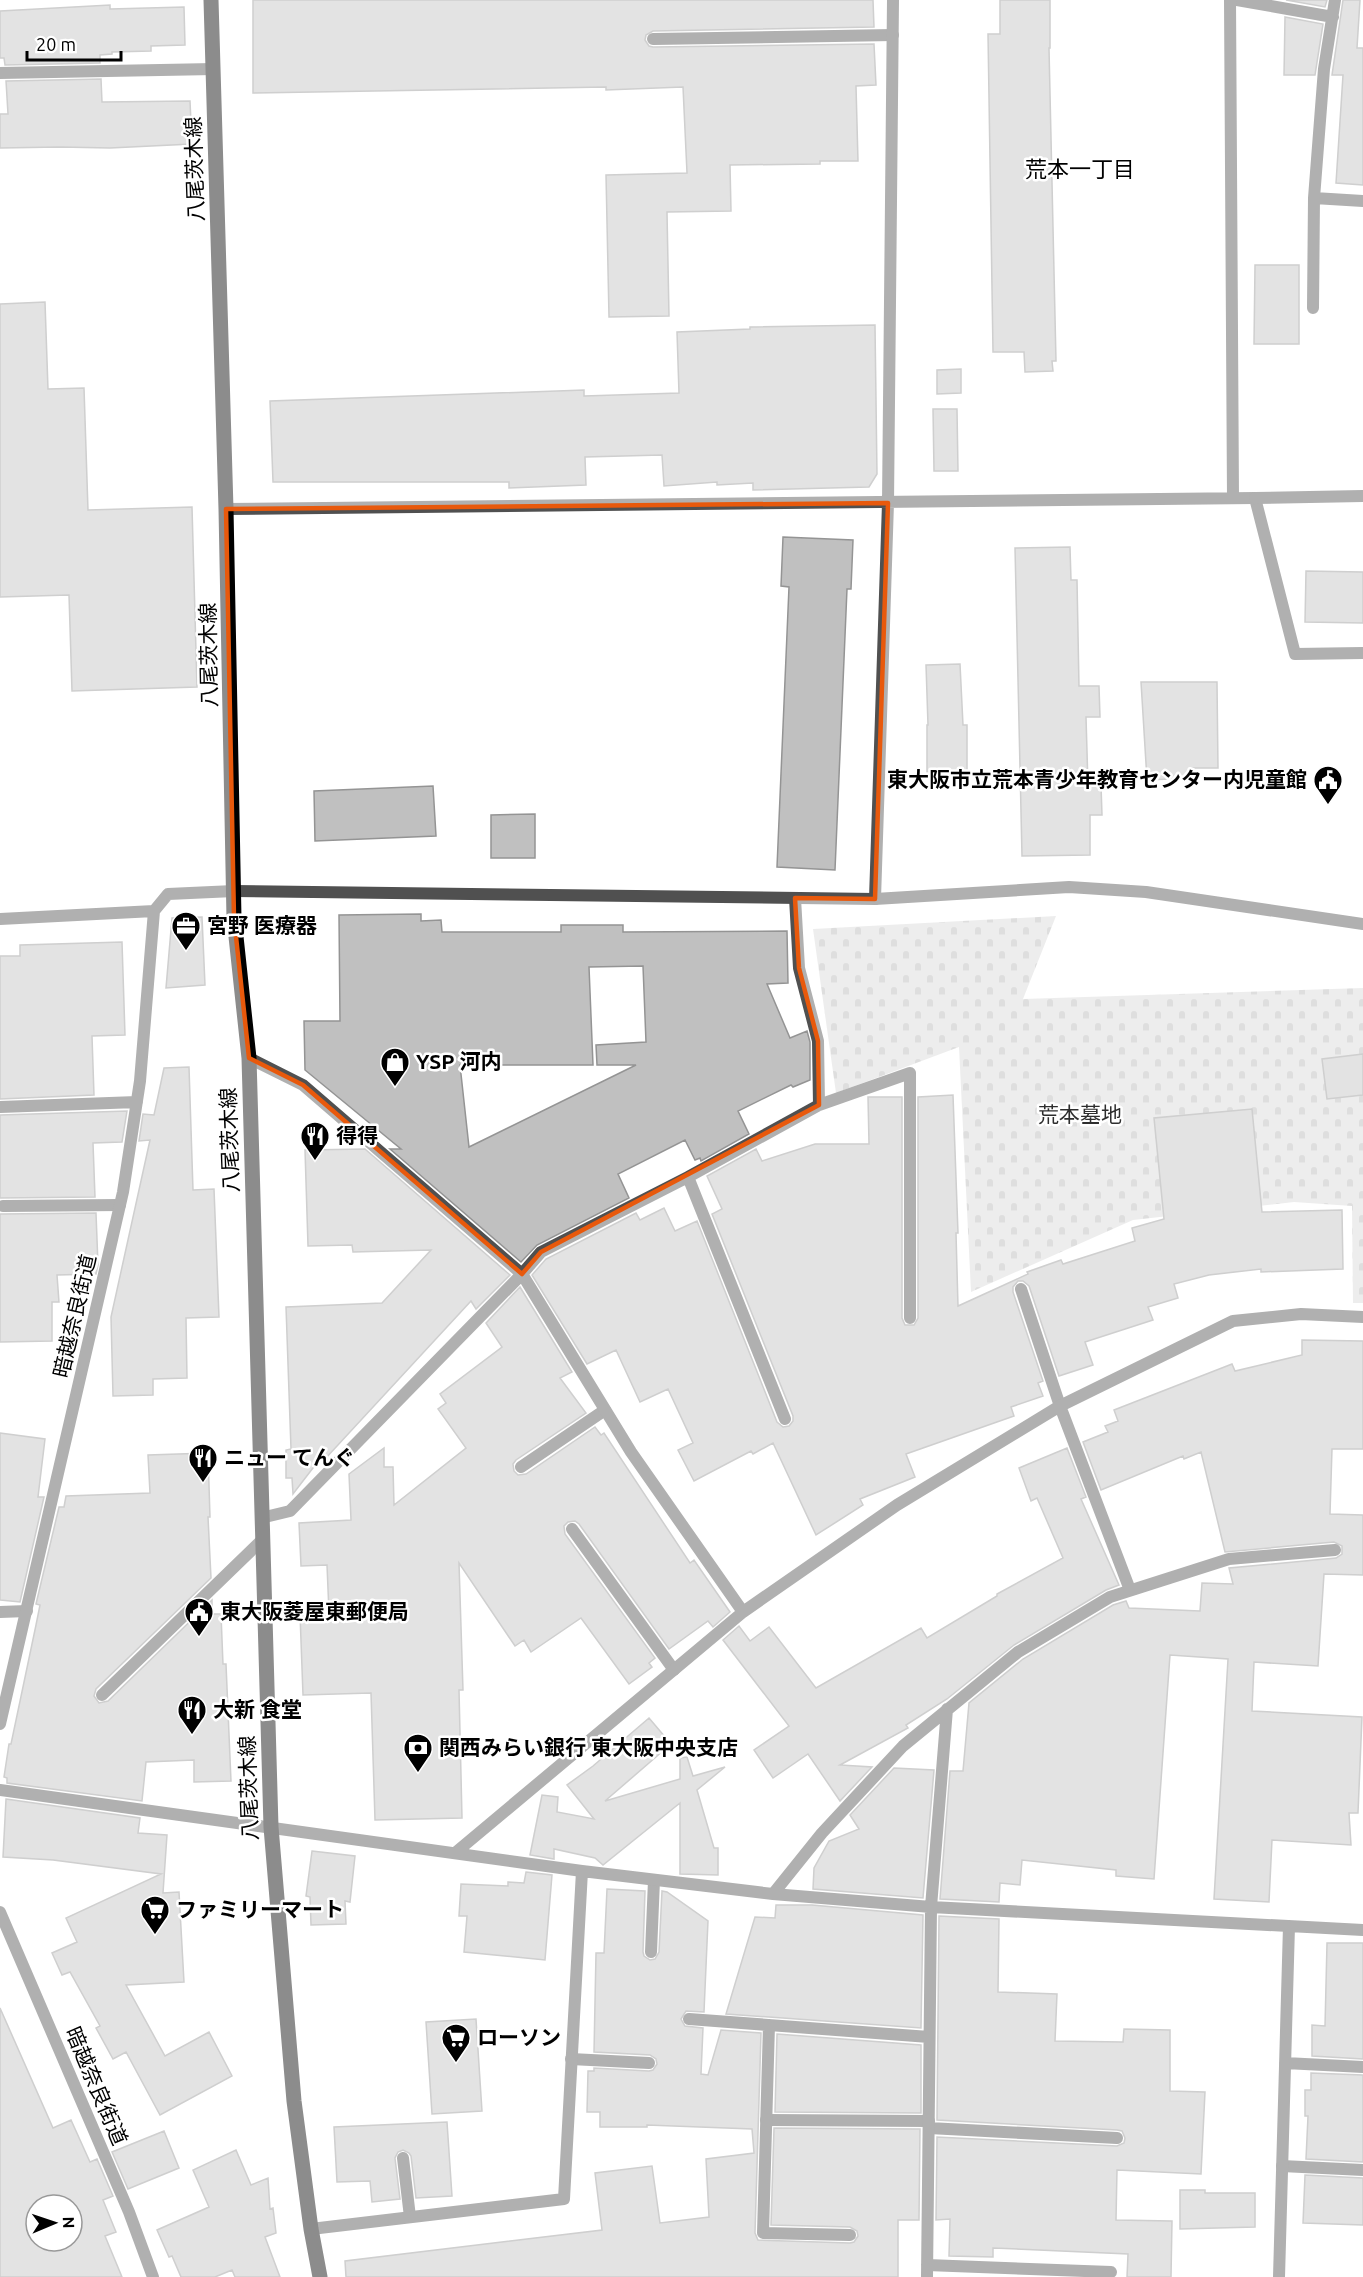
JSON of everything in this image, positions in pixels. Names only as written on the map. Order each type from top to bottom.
[{"type":"main road","name":"八尾茨木線","points":[[211,0],[226,508],[234,918],[249,1058],[271,1827],[294,2101],[311,2229],[320,2277]]},
{"type":"street","points":[[875,899],[888,503],[893,0]]},
{"type":"street","points":[[1230,0],[1233,498]]},
{"type":"street","points":[[1238,0],[1333,17]]},
{"type":"street","points":[[1313,309],[1314,198],[1324,69],[1335,0]]},
{"type":"street","points":[[653,39],[893,36]]},
{"type":"street","points":[[0,73],[214,69]]},
{"type":"street","points":[[1314,198],[1363,201]]},
{"type":"street","points":[[226,508],[888,503],[1363,496]]},
{"type":"street","points":[[1256,498],[1295,654],[1363,653]]},
{"type":"street","points":[[0,919],[154,911],[168,894],[234,891],[875,899],[1069,887],[1146,892],[1363,924]]},
{"type":"street","points":[[795,898],[799,968],[818,1041],[819,1105]]},
{"type":"street","name":"暗越奈良街道","points":[[0,1724],[5,1681],[27,1611],[120,1205],[137,1102],[154,911]]},
{"type":"street","points":[[249,1058],[303,1085],[522,1275],[631,1452],[743,1612]]},
{"type":"street","points":[[261,1518],[290,1511],[522,1275],[541,1252],[688,1177],[819,1105],[910,1073],[910,1318]]},
{"type":"street","points":[[0,1107],[137,1102]]},
{"type":"street","points":[[688,1177],[785,1419]]},
{"type":"street","points":[[3,1206],[120,1205]]},
{"type":"street","points":[[1021,1289],[1060,1406],[1130,1590]]},
{"type":"street","points":[[455,1853],[743,1612],[897,1505],[1060,1406],[1233,1321],[1301,1314],[1363,1317]]},
{"type":"street","points":[[520,1467],[605,1410]]},
{"type":"street","points":[[572,1529],[674,1670]]},
{"type":"street","points":[[102,1695],[262,1540]]},
{"type":"street","points":[[773,1894],[822,1833],[903,1746],[1018,1652],[1110,1597],[1228,1558],[1335,1550]]},
{"type":"street","points":[[0,1612],[27,1611]]},
{"type":"street","points":[[947,1708],[931,1907],[927,2271],[1111,2272]]},
{"type":"street","points":[[0,1790],[582,1871],[773,1894],[931,1907],[1363,1930]]},
{"type":"street","points":[[311,2229],[564,2199],[582,1871]]},
{"type":"street","points":[[651,1952],[654,1880]]},
{"type":"street","name":"暗越奈良街道","points":[[0,1912],[129,2212],[153,2277]]},
{"type":"street","points":[[1279,2277],[1289,1926]]},
{"type":"street","points":[[689,2019],[929,2037]]},
{"type":"street","points":[[769,2025],[763,2233],[850,2235]]},
{"type":"street","points":[[571,2059],[649,2063]]},
{"type":"street","points":[[1285,2063],[1363,2067]]},
{"type":"street","points":[[766,2120],[929,2124],[1117,2138]]},
{"type":"street","points":[[403,2158],[410,2217]]},
{"type":"street","points":[[1282,2166],[1363,2170]]},
{"type":"highlighted area","points":[[888,503],[875,899],[795,898],[799,968],[818,1041],[819,1105],[541,1252],[522,1274],[303,1085],[249,1058],[234,918],[226,509]]},
{"type":"green space","name":"荒本墓地","points":[[1056,916],[1023,999],[1363,988],[1363,1303],[1353,1303],[1352,1206],[1294,1202],[1133,1220],[971,1292],[959,1047],[836,1093],[813,929]]},
{"type":"building","points":[[253,0],[873,0],[874,27],[653,31],[646,35],[645,40],[649,46],[653,47],[874,44],[876,85],[856,86],[858,161],[820,161],[820,164],[730,165],[731,211],[667,212],[669,316],[609,317],[606,175],[687,173],[683,87],[606,90],[606,87],[253,93]]},
{"type":"building","points":[[1000,0],[1050,0],[1056,361],[1052,361],[1053,371],[1025,372],[1024,352],[993,352],[988,34],[1000,34]]},
{"type":"building","points":[[1286,0],[1327,0],[1325,7]]},
{"type":"building","points":[[1343,0],[1360,0],[1357,48],[1363,48],[1363,185],[1336,183],[1343,75],[1332,75]]},
{"type":"building","points":[[110,5],[110,9],[184,7],[185,45],[151,46],[151,51],[112,52],[112,54],[100,55],[100,63],[5,65],[4,58],[0,58],[0,11]]},
{"type":"building","points":[[1285,17],[1323,24],[1315,75],[1284,75]]},
{"type":"building","points":[[101,79],[102,102],[190,101],[192,144],[110,148],[0,148],[0,114],[8,114],[6,81]]},
{"type":"building","points":[[1255,265],[1299,265],[1299,344],[1254,344]]},
{"type":"building","points":[[45,302],[48,389],[84,388],[88,510],[192,507],[197,687],[72,691],[69,595],[0,597],[0,304]]},
{"type":"building","points":[[875,325],[877,474],[869,487],[753,490],[753,483],[717,485],[717,482],[664,486],[662,455],[585,457],[586,485],[509,488],[509,482],[273,482],[270,401],[584,390],[584,396],[679,393],[677,332],[750,329],[750,327]]},
{"type":"building","points":[[961,369],[961,393],[937,394],[937,370]]},
{"type":"building","points":[[933,409],[957,409],[958,471],[934,471]]},
{"type":"building","points":[[783,537],[853,540],[851,589],[847,589],[835,870],[777,867],[789,587],[781,586]]},
{"type":"building","points":[[1070,547],[1071,580],[1077,580],[1079,686],[1099,686],[1100,717],[1086,717],[1088,785],[1101,785],[1102,815],[1090,815],[1090,855],[1022,856],[1015,548]]},
{"type":"building","points":[[1306,571],[1363,572],[1363,623],[1305,622]]},
{"type":"building","points":[[960,664],[963,725],[967,725],[967,772],[927,772],[926,665]]},
{"type":"building","points":[[1141,682],[1217,682],[1218,768],[1192,768],[1193,778],[1147,780]]},
{"type":"building","points":[[433,786],[436,836],[315,841],[314,791]]},
{"type":"building","points":[[535,814],[535,858],[491,858],[491,815]]},
{"type":"building","points":[[421,914],[421,921],[441,920],[442,932],[561,932],[561,925],[623,925],[623,932],[787,931],[788,983],[767,984],[790,1038],[807,1031],[810,1042],[810,1080],[793,1087],[791,1085],[738,1111],[749,1134],[701,1161],[700,1158],[695,1160],[685,1140],[618,1174],[629,1198],[537,1245],[521,1262],[390,1149],[401,1149],[305,1070],[304,1021],[340,1021],[339,915]],"holes":[[[643,966],[646,1042],[596,1045],[597,1065],[636,1065],[469,1147],[460,1065],[593,1065],[589,967]]]},
{"type":"building","name":"宮野 医療器","points":[[202,917],[205,985],[166,988],[172,918]]},
{"type":"building","points":[[122,942],[125,1035],[92,1036],[94,1095],[0,1099],[0,956],[20,956],[20,945]]},
{"type":"building","points":[[1363,1054],[1363,1095],[1327,1099],[1322,1059]]},
{"type":"building","points":[[189,1067],[193,1190],[214,1189],[219,1317],[186,1318],[187,1378],[153,1379],[153,1395],[113,1396],[111,1317],[150,1140],[139,1141],[143,1114],[154,1115],[164,1068]]},
{"type":"building","points":[[953,1095],[958,1306],[1028,1274],[1027,1272],[1061,1260],[1063,1264],[1135,1241],[1132,1228],[1164,1219],[1154,1118],[1252,1109],[1262,1212],[1342,1210],[1343,1269],[1261,1272],[1261,1269],[1209,1275],[1174,1284],[1178,1298],[1148,1307],[1153,1320],[1085,1342],[1093,1365],[1059,1376],[1029,1286],[1023,1281],[1018,1281],[1013,1287],[1013,1292],[1043,1381],[1038,1383],[1043,1396],[1011,1407],[1014,1416],[906,1454],[915,1477],[860,1499],[863,1505],[816,1535],[773,1443],[753,1454],[751,1451],[694,1481],[678,1450],[693,1443],[668,1389],[640,1402],[616,1350],[587,1364],[532,1275],[546,1259],[636,1213],[640,1220],[664,1208],[675,1231],[697,1221],[777,1422],[783,1427],[789,1426],[793,1421],[793,1416],[712,1214],[722,1209],[707,1176],[756,1149],[762,1161],[815,1144],[869,1144],[868,1097],[902,1097],[902,1318],[905,1325],[914,1325],[918,1318],[918,1097]]},
{"type":"building","points":[[127,1111],[122,1142],[93,1143],[95,1197],[0,1198],[0,1115]]},
{"type":"building","points":[[365,1149],[510,1275],[476,1309],[471,1301],[326,1458],[323,1455],[293,1494],[292,1478],[286,1478],[286,1450],[291,1449],[286,1307],[382,1303],[431,1250],[353,1252],[352,1245],[308,1246],[305,1150]]},
{"type":"building","points":[[96,1213],[98,1265],[96,1274],[57,1275],[59,1302],[52,1302],[52,1341],[0,1342],[0,1214]]},
{"type":"building","points":[[520,1287],[572,1372],[560,1378],[586,1413],[516,1460],[513,1464],[514,1471],[518,1475],[526,1474],[595,1427],[601,1435],[604,1433],[690,1563],[694,1560],[730,1612],[713,1627],[708,1621],[669,1649],[579,1524],[575,1521],[568,1522],[564,1526],[565,1534],[655,1658],[649,1663],[652,1667],[629,1684],[581,1618],[531,1652],[524,1640],[515,1646],[459,1563],[463,1690],[459,1690],[462,1818],[375,1820],[371,1693],[303,1695],[300,1614],[329,1613],[327,1565],[301,1566],[299,1523],[351,1520],[349,1474],[384,1448],[384,1467],[393,1467],[394,1505],[466,1448],[438,1409],[446,1403],[440,1394],[502,1347],[486,1323]]},
{"type":"building","points":[[1302,1340],[1363,1341],[1363,1449],[1332,1449],[1330,1514],[1363,1515],[1363,1575],[1324,1574],[1318,1666],[1254,1662],[1252,1711],[1362,1717],[1358,1813],[1349,1813],[1351,1845],[1272,1840],[1269,1902],[1214,1899],[1228,1659],[1170,1655],[1154,1879],[1116,1876],[1116,1870],[1022,1860],[1020,1885],[1000,1883],[999,1902],[940,1899],[950,1771],[963,1771],[969,1703],[1023,1659],[1113,1605],[1126,1601],[1129,1608],[1200,1611],[1202,1583],[1233,1584],[1229,1568],[1336,1558],[1342,1554],[1342,1546],[1334,1542],[1225,1552],[1201,1452],[1184,1459],[1183,1456],[1101,1490],[1083,1442],[1108,1432],[1105,1426],[1118,1421],[1114,1410],[1232,1364],[1235,1371],[1302,1355]]},
{"type":"building","points":[[0,1433],[45,1439],[38,1497],[44,1497],[20,1602],[0,1600]]},
{"type":"building","points":[[1067,1448],[1086,1497],[1081,1499],[1119,1585],[1106,1590],[1014,1645],[947,1699],[906,1725],[908,1728],[840,1765],[872,1767],[840,1801],[808,1754],[773,1778],[754,1750],[789,1726],[723,1640],[739,1626],[750,1641],[769,1627],[816,1688],[921,1628],[927,1638],[997,1594],[1063,1558],[1037,1498],[1031,1501],[1019,1468]]},
{"type":"building","points":[[208,1453],[211,1578],[96,1689],[94,1696],[99,1703],[108,1701],[212,1600],[212,1614],[221,1614],[223,1664],[226,1664],[231,1781],[194,1782],[194,1760],[146,1762],[142,1801],[7,1783],[7,1778],[4,1777],[9,1744],[11,1744],[40,1605],[36,1604],[59,1507],[64,1507],[66,1496],[150,1493],[148,1455]]},
{"type":"building","points":[[649,1718],[671,1744],[605,1801],[680,1779],[680,1758],[687,1757],[693,1776],[725,1767],[697,1790],[714,1848],[718,1848],[718,1875],[680,1874],[680,1803],[603,1865],[595,1858],[554,1849],[554,1859],[530,1855],[542,1795],[558,1797],[557,1812],[594,1819],[567,1785]]},
{"type":"building","points":[[894,1768],[934,1770],[923,1898],[813,1889],[814,1868],[829,1841],[859,1829],[850,1815]]},
{"type":"building","points":[[6,1799],[140,1818],[138,1833],[167,1835],[163,1893],[179,1892],[184,1982],[126,1985],[165,2056],[209,2032],[232,2076],[160,2115],[126,2052],[113,2059],[96,2028],[100,2026],[70,1972],[62,1975],[52,1953],[77,1942],[66,1918],[161,1874],[53,1860],[3,1857]]},
{"type":"building","points":[[312,1851],[355,1856],[350,1902],[345,1901],[346,1924],[311,1925],[310,1897],[306,1896]]},
{"type":"building","points":[[526,1872],[552,1875],[545,1960],[464,1952],[467,1916],[459,1916],[461,1884],[508,1886],[508,1882],[524,1883]]},
{"type":"building","points":[[607,1889],[645,1891],[643,1952],[644,1956],[650,1960],[655,1959],[659,1952],[662,1891],[667,1892],[708,1921],[704,2012],[686,2011],[681,2019],[685,2026],[703,2028],[701,2074],[708,2075],[721,2030],[761,2033],[755,2233],[758,2240],[850,2243],[854,2242],[858,2236],[857,2231],[850,2227],[771,2225],[774,2128],[920,2129],[919,2220],[898,2220],[898,2277],[346,2277],[345,2261],[602,2230],[595,2173],[652,2166],[660,2223],[709,2217],[706,2159],[754,2153],[752,2129],[647,2125],[647,2127],[600,2127],[600,2112],[587,2112],[588,2071],[594,2071],[594,2068],[649,2071],[653,2070],[657,2064],[656,2059],[650,2055],[594,2052],[596,1953],[604,1953]]},
{"type":"building","points":[[776,1905],[812,1905],[923,1915],[921,2028],[726,2014],[755,1917],[775,1918]]},
{"type":"building","points":[[939,1916],[999,1919],[998,1992],[1057,1994],[1055,2041],[1123,2042],[1124,2029],[1170,2030],[1170,2091],[1205,2092],[1201,2174],[1117,2170],[1116,2220],[1172,2221],[1171,2277],[1127,2277],[1128,2254],[993,2248],[993,2257],[949,2256],[950,2219],[936,2220],[937,2137],[1117,2146],[1124,2143],[1125,2138],[1122,2131],[1117,2130],[937,2120]]},
{"type":"building","points":[[1327,1943],[1363,1943],[1363,2059],[1312,2056],[1312,2025],[1325,2026]]},
{"type":"building","points":[[0,2008],[53,2128],[71,2120],[90,2162],[97,2159],[113,2196],[103,2200],[116,2232],[105,2236],[122,2277],[0,2277]]},
{"type":"building","points":[[476,2019],[482,2111],[432,2114],[426,2022]]},
{"type":"building","points":[[777,2034],[921,2045],[921,2113],[775,2112]]},
{"type":"building","points":[[1311,2073],[1363,2075],[1363,2162],[1306,2159],[1308,2116],[1305,2116],[1305,2090],[1311,2090]]},
{"type":"building","points":[[447,2122],[452,2196],[416,2198],[411,2156],[403,2150],[398,2152],[395,2158],[400,2199],[372,2202],[370,2181],[337,2182],[334,2127]]},
{"type":"building","points":[[164,2131],[179,2168],[128,2189],[112,2152]]},
{"type":"building","points":[[236,2150],[251,2185],[268,2178],[270,2209],[273,2208],[276,2233],[265,2237],[280,2277],[235,2277],[232,2270],[215,2277],[181,2277],[157,2230],[209,2207],[193,2170]]},
{"type":"building","points":[[1305,2175],[1363,2178],[1363,2225],[1303,2223]]},
{"type":"building","points":[[1180,2190],[1205,2190],[1205,2193],[1255,2193],[1255,2227],[1180,2229]]},
{"type":"place","name":"東大阪市立荒本青少年教育センター内児童館","points":[[1328,806]]},
{"type":"place","name":"宮野 医療器","points":[[186,952]]},
{"type":"place","name":"YSP 河内","points":[[395,1088]]},
{"type":"place","name":"得得","points":[[315,1162]]},
{"type":"place","name":"ニュー てんぐ","points":[[203,1484]]},
{"type":"place","name":"東大阪菱屋東郵便局","points":[[199,1638]]},
{"type":"place","name":"大新 食堂","points":[[192,1736]]},
{"type":"place","name":"関西みらい銀行 東大阪中央支店","points":[[418,1774]]},
{"type":"place","name":"ファミリーマート","points":[[155,1936]]},
{"type":"place","name":"ローソン","points":[[456,2064]]},
{"type":"district","name":"荒本一丁目","points":[[1080,169]]}]
